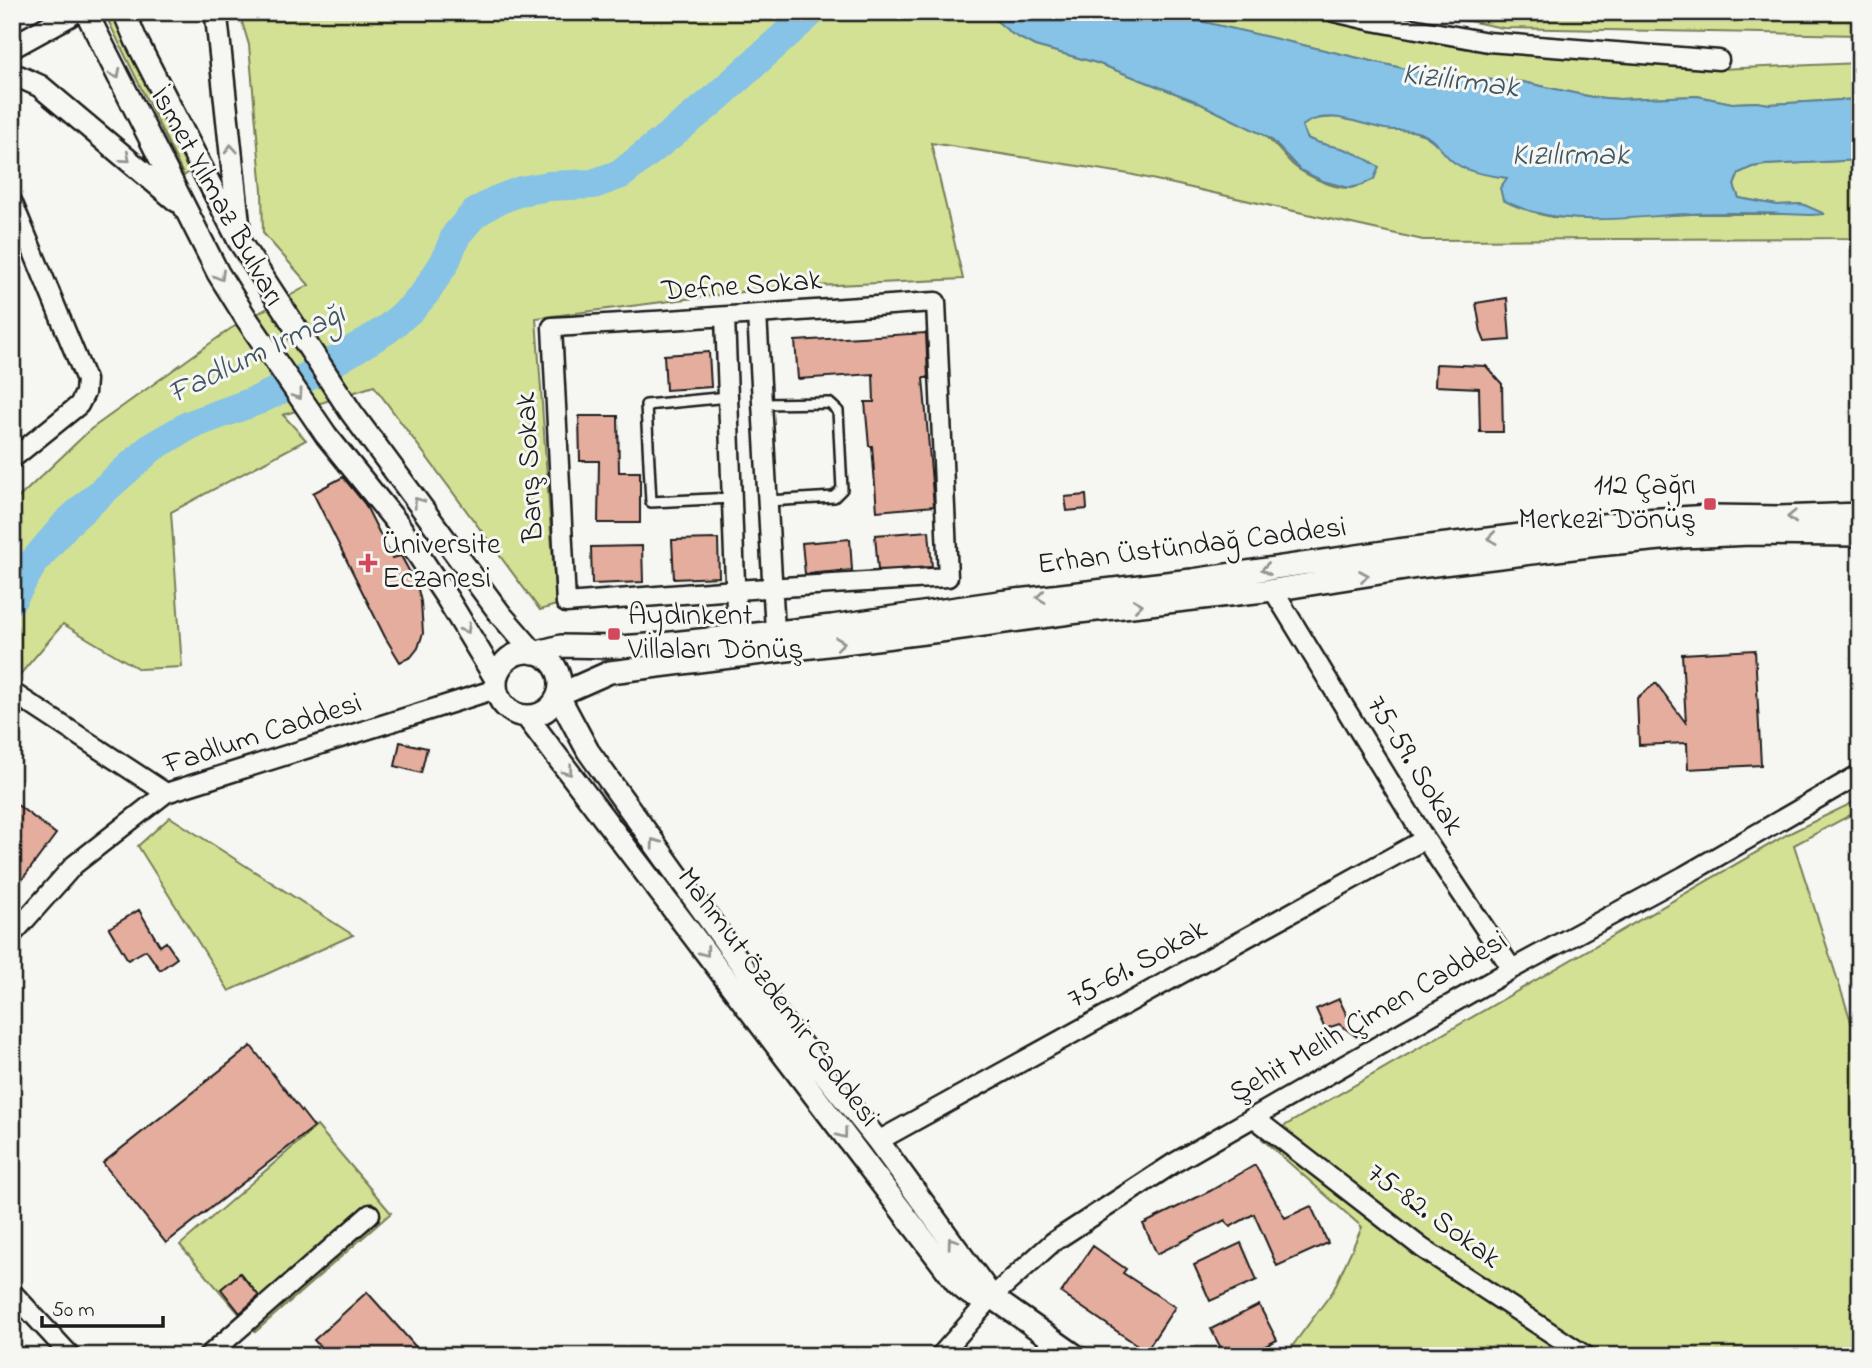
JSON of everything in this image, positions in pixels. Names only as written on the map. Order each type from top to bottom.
[{"type":"street","name":"İsmet Yılmaz Bulvarı","points":[[124,12],[239,241],[351,412],[501,615],[534,653]]},
{"type":"street","points":[[216,12],[239,217],[239,241]]},
{"type":"street","points":[[1334,12],[1488,42],[1719,60]]},
{"type":"street","name":"İsmet Yılmaz Bulvarı","points":[[78,14],[218,273],[246,318],[326,435],[398,524],[447,598],[496,684]]},
{"type":"street","points":[[12,47],[78,14]]},
{"type":"street","points":[[12,77],[20,77],[40,86],[185,208]]},
{"type":"street","points":[[12,201],[86,380],[85,393],[79,405],[12,459]]},
{"type":"street","name":"Defne Sokak","points":[[552,327],[936,302],[948,577],[773,589]]},
{"type":"street","points":[[757,314],[775,631]]},
{"type":"street","points":[[725,317],[737,635]]},
{"type":"street","name":"Barış Sokak","points":[[552,327],[566,603],[735,590]]},
{"type":"street","name":"Erhan Üstündağ Caddesi","points":[[534,653],[561,646],[619,647],[871,621],[999,601],[1192,580],[1398,550],[1644,520],[1711,516],[1860,514]]},
{"type":"street","name":"Erhan Üstündağ Caddesi","points":[[558,695],[610,673],[1070,613],[1273,590],[1418,567],[1670,538],[1751,534],[1860,535]]},
{"type":"street","points":[[735,590],[773,589]]},
{"type":"street","name":"75-59. Sokak","points":[[1273,590],[1425,839],[1511,969]]},
{"type":"street","points":[[534,653],[544,656],[552,663],[560,681],[558,695],[548,710],[527,717],[506,708],[499,700],[496,684],[506,661],[514,655],[534,653]]},
{"type":"street","name":"Fadlum Caddesi","points":[[12,935],[74,865],[166,793],[496,684]]},
{"type":"street","points":[[12,692],[166,793]]},
{"type":"street","name":"Mahmut Özdemir Caddesi","points":[[558,695],[588,751],[783,1022],[878,1141],[992,1297],[1076,1356]]},
{"type":"street","name":"Mahmut Özdemir Caddesi","points":[[527,717],[956,1282],[966,1293],[978,1298],[992,1297]]},
{"type":"street","name":"Şehit Melih Çimen Caddesi","points":[[940,1356],[992,1297],[1053,1242],[1174,1163],[1511,969],[1684,876],[1860,775]]},
{"type":"street","name":"75-61. Sokak","points":[[878,1141],[1425,839]]},
{"type":"street","name":"75-82. Sokak","points":[[1253,1118],[1422,1248],[1586,1356]]},
{"type":"street","points":[[208,1356],[370,1214]]},
{"type":"street","points":[[12,1292],[71,1356]]},
{"type":"lane","points":[[728,397],[646,405],[651,502],[732,498]]},
{"type":"lane","points":[[762,404],[829,403],[838,411],[842,489],[834,497],[768,501]]},
{"type":"green space","points":[[104,12],[111,12],[189,172],[184,176]]},
{"type":"green space","points":[[239,12],[983,12],[1012,34],[1035,46],[1097,63],[1193,100],[1262,134],[1298,169],[1334,186],[1351,188],[1374,179],[1344,149],[1319,144],[1307,138],[1302,126],[1312,119],[1337,117],[1425,135],[1489,175],[1508,178],[1539,214],[1552,217],[1590,219],[1692,214],[1823,214],[1802,204],[1777,205],[1739,198],[1734,185],[1739,173],[1752,167],[1860,160],[1860,238],[1423,240],[1129,174],[931,143],[963,279],[773,288],[536,318],[556,605],[540,610],[374,386],[283,415],[306,440],[171,512],[182,667],[139,669],[63,624],[12,684],[12,504],[91,429],[230,329],[309,285],[263,233],[262,191],[249,45]]},
{"type":"green space","points":[[1161,12],[1290,12],[1371,31],[1486,51],[1616,62],[1719,69],[1860,63],[1860,99],[1769,104],[1732,103],[1697,96],[1620,99],[1592,97],[1523,82],[1436,76]]},
{"type":"green space","points":[[1425,12],[1860,12],[1860,35],[1503,28]]},
{"type":"green space","points":[[1860,799],[1860,810],[1794,845],[1860,1049],[1860,1356],[1285,1356],[1333,1291],[1362,1227],[1262,1139],[1788,834]]},
{"type":"green space","points":[[170,817],[353,935],[229,991],[138,846]]},
{"type":"green space","points":[[317,1126],[391,1213],[255,1332],[180,1245]]},
{"type":"water","name":"Kızılırmak","points":[[983,12],[1161,12],[1436,76],[1523,82],[1592,97],[1620,99],[1697,96],[1732,103],[1769,104],[1860,99],[1860,160],[1752,167],[1739,173],[1734,185],[1739,198],[1777,205],[1802,204],[1825,214],[1718,213],[1617,219],[1570,218],[1547,215],[1503,200],[1500,188],[1507,178],[1463,168],[1451,160],[1431,139],[1418,132],[1385,129],[1332,117],[1312,120],[1302,126],[1307,138],[1351,152],[1379,167],[1374,179],[1349,188],[1323,181],[1300,170],[1273,141],[1193,100],[1097,63],[1035,46],[1012,34]]},
{"type":"building","points":[[1507,298],[1510,340],[1485,342],[1476,303]]},
{"type":"building","points":[[926,333],[928,378],[923,378],[934,506],[877,511],[872,446],[869,446],[865,402],[874,402],[873,374],[798,379],[795,341]]},
{"type":"building","points":[[709,352],[711,387],[666,390],[664,355]]},
{"type":"building","points":[[1436,364],[1486,366],[1502,384],[1503,432],[1480,432],[1479,388],[1435,386]]},
{"type":"building","points":[[579,416],[618,416],[619,472],[640,472],[640,523],[598,523],[599,461],[580,461]]},
{"type":"building","points":[[343,477],[365,504],[392,558],[401,556],[417,585],[423,633],[418,648],[411,657],[400,662],[313,493]]},
{"type":"building","points":[[1086,495],[1087,509],[1067,511],[1065,497]]},
{"type":"building","points":[[929,531],[932,567],[878,570],[875,535]]},
{"type":"building","points":[[718,539],[719,577],[674,579],[672,540]]},
{"type":"building","points":[[850,539],[852,570],[805,574],[802,543]]},
{"type":"building","points":[[642,546],[643,582],[592,584],[591,547]]},
{"type":"building","points":[[1755,650],[1761,765],[1688,769],[1687,743],[1639,745],[1637,698],[1656,683],[1686,723],[1682,654]]},
{"type":"building","points":[[400,742],[427,748],[421,773],[395,766]]},
{"type":"building","points":[[12,801],[56,834],[12,893]]},
{"type":"building","points":[[139,910],[160,946],[166,942],[177,958],[160,970],[146,950],[128,960],[109,928]]},
{"type":"building","points":[[1339,999],[1357,1037],[1339,1024],[1325,1029],[1316,1009]]},
{"type":"building","points":[[251,1046],[314,1127],[166,1243],[103,1163]]},
{"type":"building","points":[[1255,1165],[1285,1218],[1311,1206],[1328,1243],[1277,1266],[1254,1214],[1230,1227],[1225,1220],[1157,1254],[1143,1224]]},
{"type":"building","points":[[1241,1243],[1257,1280],[1210,1301],[1194,1265]]},
{"type":"building","points":[[1093,1246],[1126,1269],[1123,1273],[1175,1307],[1146,1351],[1061,1293]]},
{"type":"building","points":[[240,1273],[259,1296],[240,1313],[221,1289]]},
{"type":"building","points":[[367,1292],[424,1356],[328,1356],[314,1340]]},
{"type":"building","points":[[1259,1305],[1277,1340],[1246,1356],[1225,1356],[1211,1329]]},
{"type":"waterway","name":"Fadlum Irmağı","points":[[12,599],[33,563],[67,523],[152,447],[190,425],[258,400],[315,373],[386,330],[425,293],[445,262],[456,235],[474,214],[495,201],[521,191],[549,186],[593,184],[621,174],[709,104],[811,12]]},
{"type":"place","name":"112 Çağrı Merkezi Dönüş","points":[[1710,504]]},
{"type":"place","name":"Üniversite Eczanesi","points":[[368,563]]},
{"type":"place","name":"Aydınkent Villaları Dönüş","points":[[614,634]]},
{"type":"water label","name":"Kizilirmak","points":[[1460,82]]}]
